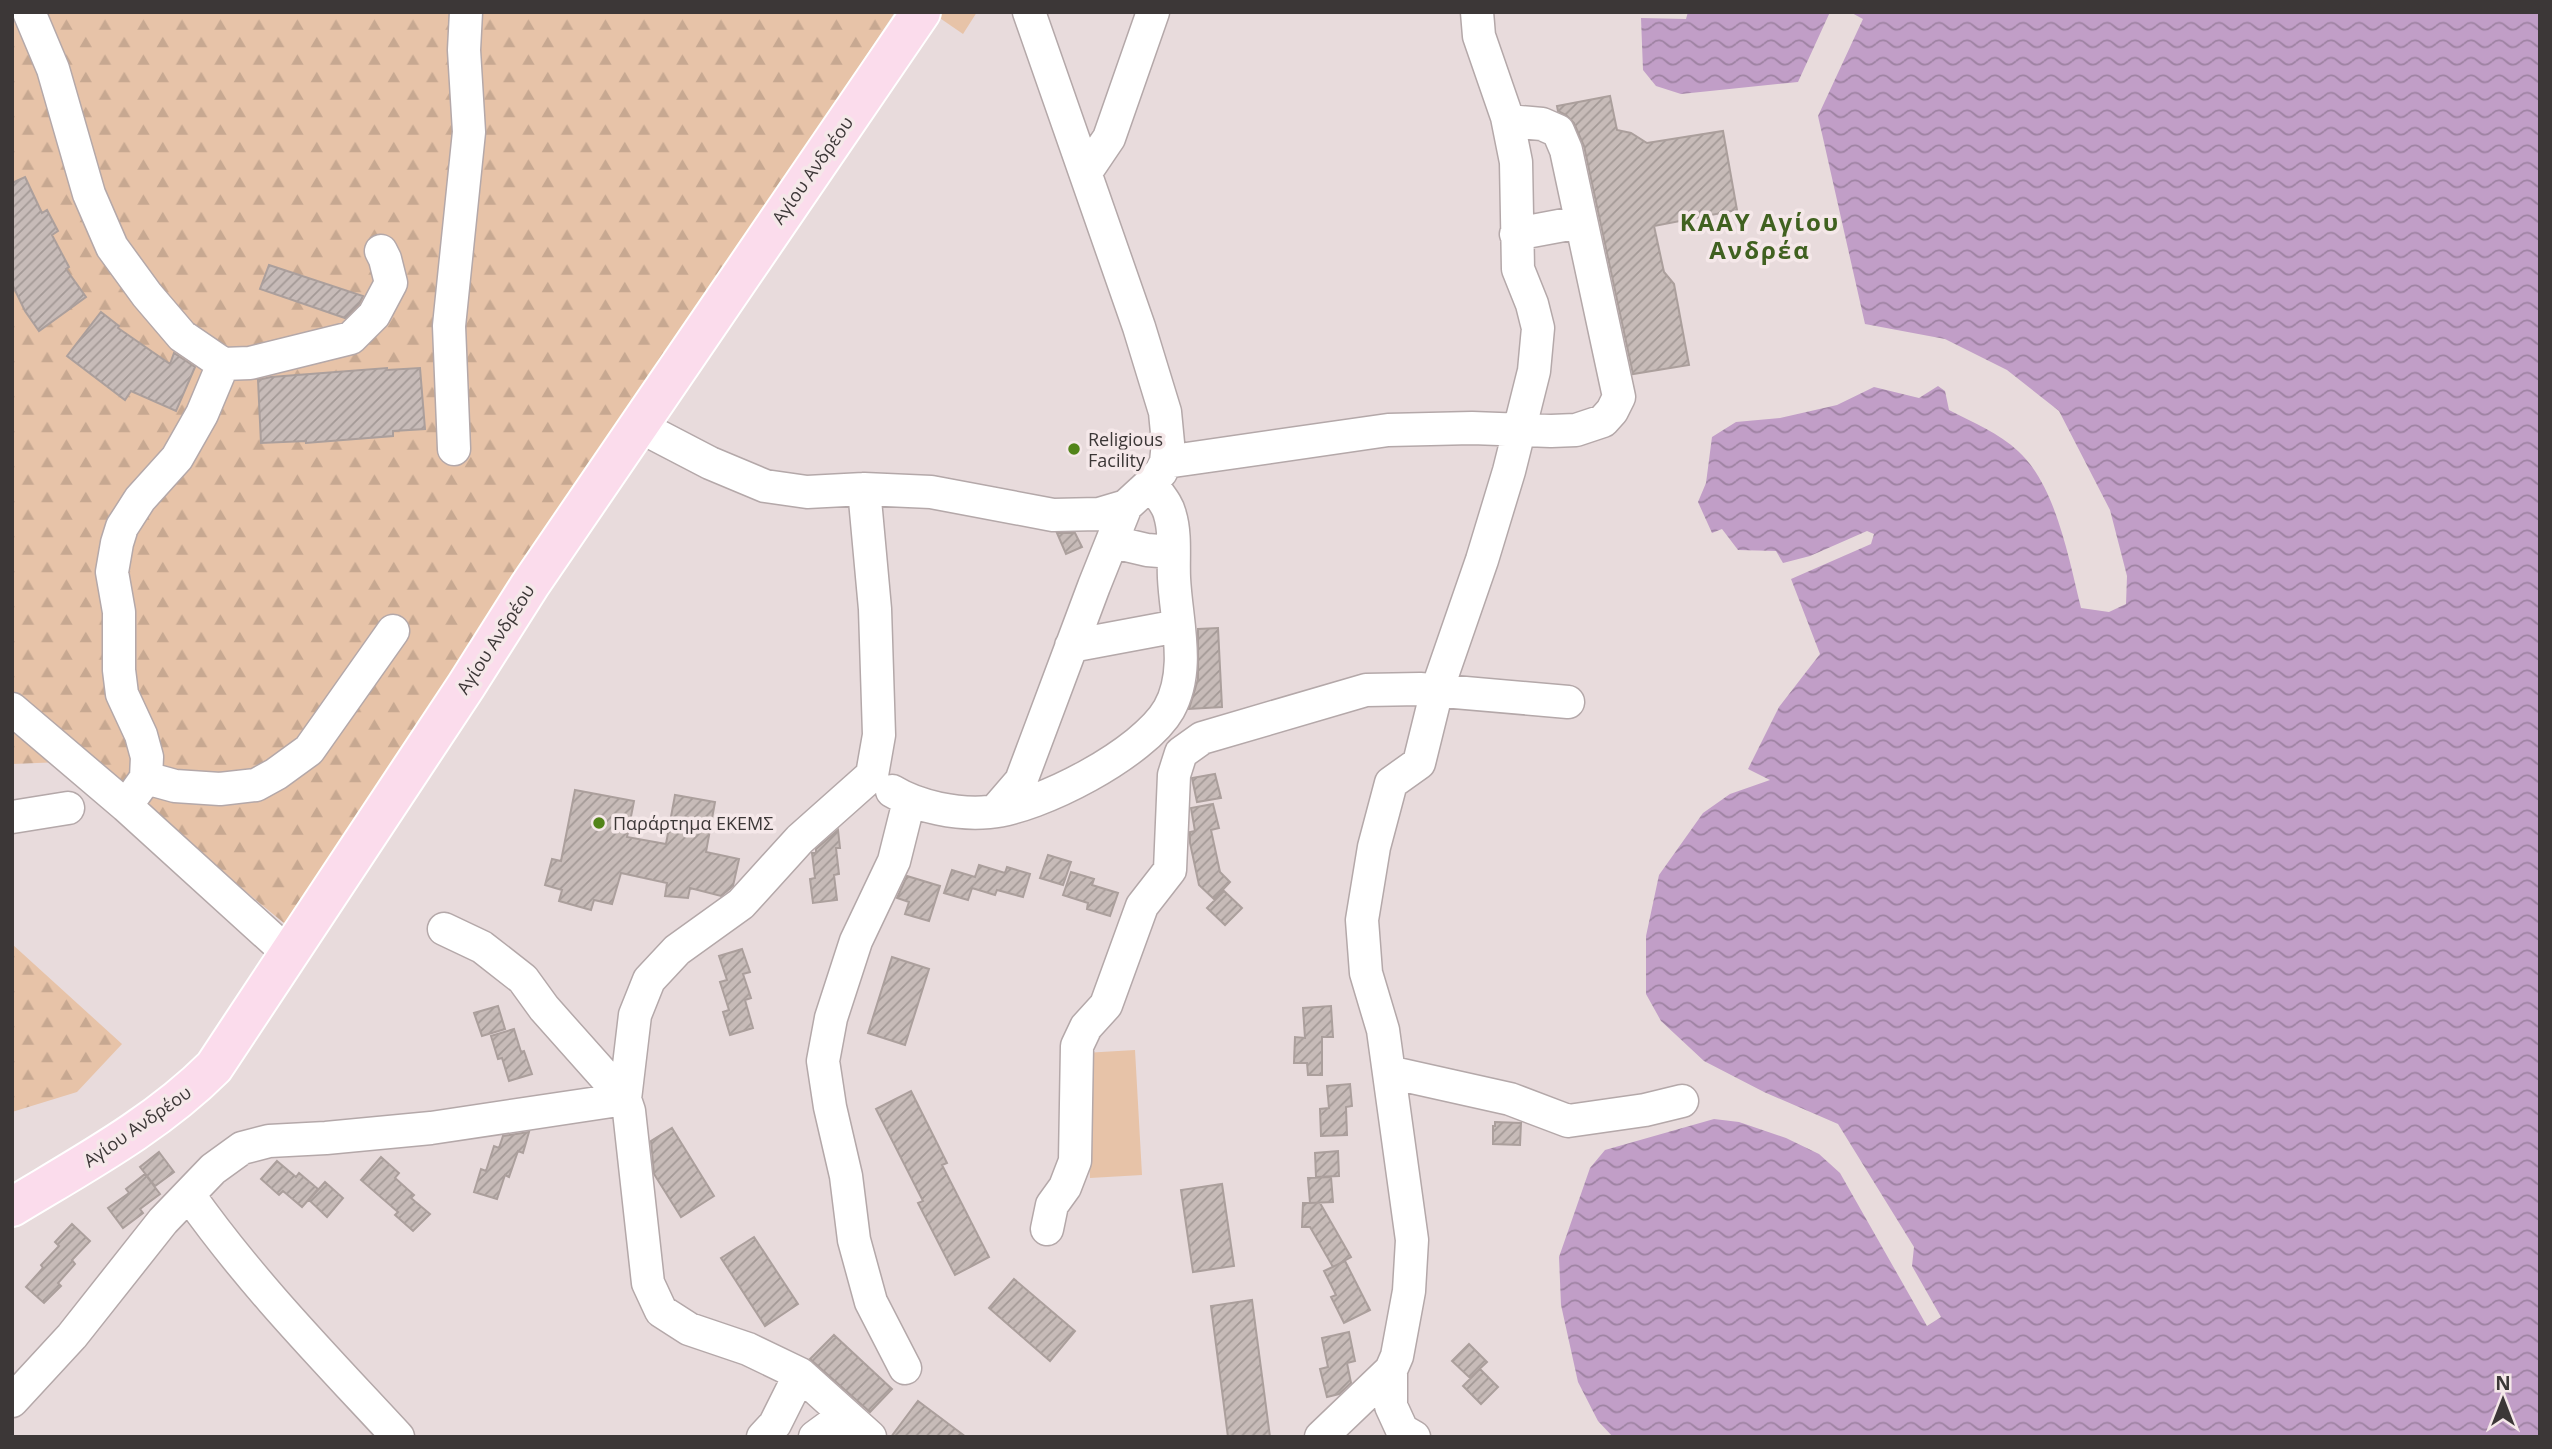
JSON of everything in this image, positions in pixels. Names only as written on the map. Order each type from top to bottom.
[{"type":"main road","name":"Αγίου Ανδρέου","points":[[12,1207],[122,1141],[172,1106],[214,1066],[637,425],[921,12]]},
{"type":"street","points":[[29,12],[53,69],[89,194],[112,247],[147,295],[182,336],[223,364],[250,363],[351,338],[374,315],[391,283],[381,251]]},
{"type":"street","points":[[454,449],[449,326],[469,132],[464,50],[466,12]]},
{"type":"street","points":[[996,810],[1021,781],[1126,506],[1158,473],[1168,443],[1165,412],[1139,327],[1029,12]]},
{"type":"street","points":[[1086,172],[1109,138],[1153,12]]},
{"type":"street","points":[[1321,1437],[1391,1370],[1397,1356],[1409,1291],[1412,1240],[1383,1030],[1366,973],[1362,920],[1374,847],[1391,783],[1419,763],[1437,690],[1482,560],[1534,371],[1538,328],[1532,304],[1518,270],[1516,162],[1508,121],[1479,36],[1477,12]]},
{"type":"street","points":[[1158,473],[1388,430],[1576,430],[1603,421],[1619,397],[1566,150],[1558,131],[1542,124],[1508,121]]},
{"type":"street","points":[[1516,234],[1580,222]]},
{"type":"street","points":[[126,806],[146,778],[147,757],[141,735],[122,694],[119,670],[119,612],[112,572],[117,543],[122,527],[140,499],[177,458],[202,414],[223,364]]},
{"type":"street","points":[[637,425],[710,463],[765,486],[807,492],[864,489],[930,492],[1053,515],[1099,514],[1126,506]]},
{"type":"street","points":[[872,775],[909,802],[935,808],[990,812],[1048,796],[1104,768],[1150,732],[1169,710],[1177,689],[1181,654],[1170,514],[1158,473]]},
{"type":"street","points":[[625,1100],[635,1015],[649,980],[677,950],[741,904],[800,839],[872,775],[879,735],[875,609],[864,489]]},
{"type":"street","points":[[1113,542],[1147,550],[1172,552]]},
{"type":"street","points":[[1071,646],[1178,626]]},
{"type":"street","points":[[146,778],[175,786],[220,789],[256,785],[276,774],[309,750],[393,631]]},
{"type":"street","points":[[1047,1229],[1052,1205],[1065,1187],[1075,1161],[1077,1046],[1086,1027],[1106,1005],[1142,906],[1170,870],[1174,775],[1181,753],[1202,738],[1366,690],[1437,690],[1568,702]]},
{"type":"street","points":[[12,709],[126,806],[289,954]]},
{"type":"street","points":[[905,1368],[871,1301],[854,1240],[846,1176],[830,1107],[823,1060],[831,1018],[856,941],[894,862],[909,802]]},
{"type":"street","points":[[12,817],[68,808]]},
{"type":"street","points":[[444,929],[482,947],[523,979],[625,1100],[629,1111],[648,1283],[661,1311],[689,1329],[748,1349],[800,1374],[870,1437]]},
{"type":"street","points":[[1389,1072],[1510,1099],[1568,1121],[1645,1110],[1682,1101]]},
{"type":"street","points":[[12,1401],[72,1336],[163,1222],[213,1169],[242,1148],[269,1141],[431,1128],[625,1100]]},
{"type":"street","points":[[189,1195],[226,1246],[280,1312],[398,1437]]},
{"type":"street","points":[[1391,1370],[1391,1406],[1402,1430],[1414,1437]]},
{"type":"street","points":[[763,1437],[775,1423],[800,1374]]},
{"type":"street","points":[[815,1437],[845,1415]]},
{"type":"green space","points":[[12,12],[895,12],[290,928],[87,761],[12,764]]},
{"type":"green space","points":[[931,12],[977,12],[963,34]]},
{"type":"green space","points":[[12,944],[122,1044],[77,1092],[12,1112]]},
{"type":"green space","points":[[1135,1050],[1142,1175],[1090,1178],[1084,1053]]},
{"type":"water","points":[[1688,12],[1830,12],[1798,82],[1681,94],[1656,86],[1643,70],[1641,18],[1686,19]]},
{"type":"water","points":[[1850,12],[2540,12],[2540,1437],[1613,1437],[1598,1421],[1578,1382],[1561,1305],[1559,1257],[1590,1168],[1605,1150],[1714,1119],[1739,1122],[1786,1138],[1819,1154],[1840,1173],[1927,1326],[1941,1317],[1912,1266],[1914,1247],[1838,1124],[1764,1092],[1704,1061],[1661,1021],[1646,994],[1646,936],[1659,875],[1703,813],[1730,794],[1770,780],[1748,769],[1779,707],[1820,654],[1791,579],[1871,544],[1874,534],[1867,531],[1810,556],[1783,563],[1776,551],[1738,550],[1722,529],[1712,533],[1698,502],[1706,483],[1712,437],[1736,422],[1780,418],[1837,405],[1874,387],[1919,398],[1938,386],[1945,391],[1949,410],[1985,428],[2018,451],[2042,483],[2066,546],[2081,608],[2109,612],[2126,604],[2127,576],[2110,510],[2059,411],[2007,370],[1945,339],[1865,324],[1818,116],[1863,19]]},
{"type":"building","points":[[1610,96],[1617,130],[1631,133],[1647,143],[1723,131],[1737,210],[1654,226],[1664,272],[1674,284],[1689,365],[1633,374],[1584,146],[1574,123],[1558,111],[1557,106]]},
{"type":"building","points":[[25,177],[42,213],[47,210],[58,231],[52,235],[69,267],[66,269],[86,297],[39,331],[25,311],[12,284],[12,183]]},
{"type":"building","points":[[269,265],[363,296],[345,318],[260,289]]},
{"type":"building","points":[[101,312],[119,326],[118,328],[170,364],[174,353],[195,367],[176,411],[131,391],[125,400],[67,356]]},
{"type":"building","points":[[387,368],[420,368],[425,429],[393,431],[393,436],[306,443],[261,443],[258,380]]},
{"type":"building","points":[[1057,533],[1075,533],[1082,547],[1066,554]]},
{"type":"building","points":[[1218,628],[1222,707],[1189,709],[1198,679],[1198,629]]},
{"type":"building","points":[[1215,774],[1221,798],[1197,802],[1192,778]]},
{"type":"building","points":[[575,790],[634,801],[627,837],[666,844],[675,795],[715,802],[706,852],[739,859],[733,886],[721,896],[690,888],[688,898],[665,896],[667,883],[621,873],[612,904],[594,900],[591,910],[559,901],[562,890],[545,885],[552,859],[561,861]]},
{"type":"building","points":[[1213,804],[1219,828],[1211,830],[1220,872],[1230,882],[1214,899],[1199,885],[1190,843],[1190,832],[1195,831],[1191,808]]},
{"type":"building","points":[[838,830],[840,848],[836,848],[839,874],[834,875],[837,900],[813,903],[810,879],[815,878],[812,853],[816,853],[816,849]]},
{"type":"building","points":[[1048,855],[1071,862],[1063,885],[1040,878]]},
{"type":"building","points":[[979,865],[1005,873],[1007,867],[1030,874],[1023,897],[997,890],[995,895],[972,888],[968,900],[944,893],[952,870],[975,877]]},
{"type":"building","points":[[1071,872],[1094,879],[1092,885],[1118,893],[1110,916],[1087,909],[1088,903],[1063,895]]},
{"type":"building","points":[[907,876],[940,886],[929,921],[905,914],[909,902],[897,898]]},
{"type":"building","points":[[1224,891],[1242,908],[1225,925],[1207,908]]},
{"type":"building","points":[[742,949],[750,972],[743,974],[751,998],[745,1000],[753,1028],[730,1035],[723,1012],[729,1010],[720,982],[727,980],[719,956]]},
{"type":"building","points":[[892,957],[929,969],[905,1045],[868,1033]]},
{"type":"building","points":[[498,1006],[505,1029],[482,1036],[474,1013]]},
{"type":"building","points":[[1331,1006],[1333,1037],[1322,1037],[1322,1075],[1308,1075],[1307,1063],[1294,1063],[1295,1037],[1305,1038],[1303,1008]]},
{"type":"building","points":[[514,1029],[532,1074],[509,1081],[491,1036]]},
{"type":"building","points":[[1350,1084],[1352,1106],[1346,1107],[1347,1135],[1321,1136],[1320,1109],[1329,1108],[1327,1086]]},
{"type":"building","points":[[911,1091],[947,1163],[942,1165],[989,1257],[955,1275],[918,1203],[923,1201],[876,1109]]},
{"type":"building","points":[[1495,1122],[1521,1123],[1520,1145],[1493,1144]]},
{"type":"building","points":[[672,1128],[714,1196],[681,1217],[654,1174],[651,1141]]},
{"type":"building","points":[[529,1132],[523,1153],[518,1151],[509,1177],[505,1175],[497,1199],[474,1192],[481,1169],[486,1171],[494,1146],[499,1148],[503,1136]]},
{"type":"building","points":[[1338,1151],[1339,1176],[1316,1177],[1315,1153]]},
{"type":"building","points":[[159,1152],[174,1172],[155,1186],[140,1167]]},
{"type":"building","points":[[381,1157],[399,1173],[395,1178],[414,1195],[411,1198],[430,1214],[413,1231],[395,1215],[398,1212],[361,1180]]},
{"type":"building","points":[[277,1161],[296,1177],[299,1173],[318,1189],[302,1207],[283,1191],[279,1195],[261,1179]]},
{"type":"building","points":[[145,1174],[160,1194],[140,1209],[143,1213],[123,1228],[108,1208],[129,1193],[126,1189]]},
{"type":"building","points":[[1331,1177],[1333,1202],[1310,1203],[1308,1178]]},
{"type":"building","points":[[325,1182],[343,1198],[327,1217],[309,1200]]},
{"type":"building","points":[[1222,1184],[1234,1266],[1193,1272],[1181,1190]]},
{"type":"building","points":[[1303,1203],[1320,1203],[1351,1257],[1333,1267],[1310,1227],[1302,1227]]},
{"type":"building","points":[[72,1224],[90,1241],[72,1260],[75,1264],[58,1283],[61,1286],[44,1303],[26,1287],[43,1268],[41,1265],[59,1246],[55,1242]]},
{"type":"building","points":[[754,1237],[798,1304],[765,1326],[721,1258]]},
{"type":"building","points":[[1345,1261],[1370,1310],[1344,1323],[1331,1297],[1336,1295],[1324,1271]]},
{"type":"building","points":[[1014,1279],[1075,1331],[1050,1361],[989,1308]]},
{"type":"building","points":[[1252,1300],[1270,1437],[1228,1437],[1211,1306]]},
{"type":"building","points":[[1349,1332],[1355,1361],[1347,1363],[1351,1383],[1339,1394],[1327,1397],[1320,1369],[1328,1367],[1322,1338]]},
{"type":"building","points":[[834,1335],[892,1389],[870,1412],[810,1359]]},
{"type":"building","points":[[1469,1344],[1487,1362],[1470,1378],[1452,1361]]},
{"type":"building","points":[[1480,1369],[1498,1387],[1481,1404],[1463,1386]]},
{"type":"building","points":[[918,1401],[966,1437],[891,1437]]},
{"type":"place","name":"Religious Facility","points":[[1074,449]]},
{"type":"place","name":"Παράρτημα ΕΚΕΜΣ","points":[[599,823]]},
{"type":"district","name":"ΚΑΑΥ Αγίου Ανδρέα","points":[[1760,235]]}]
